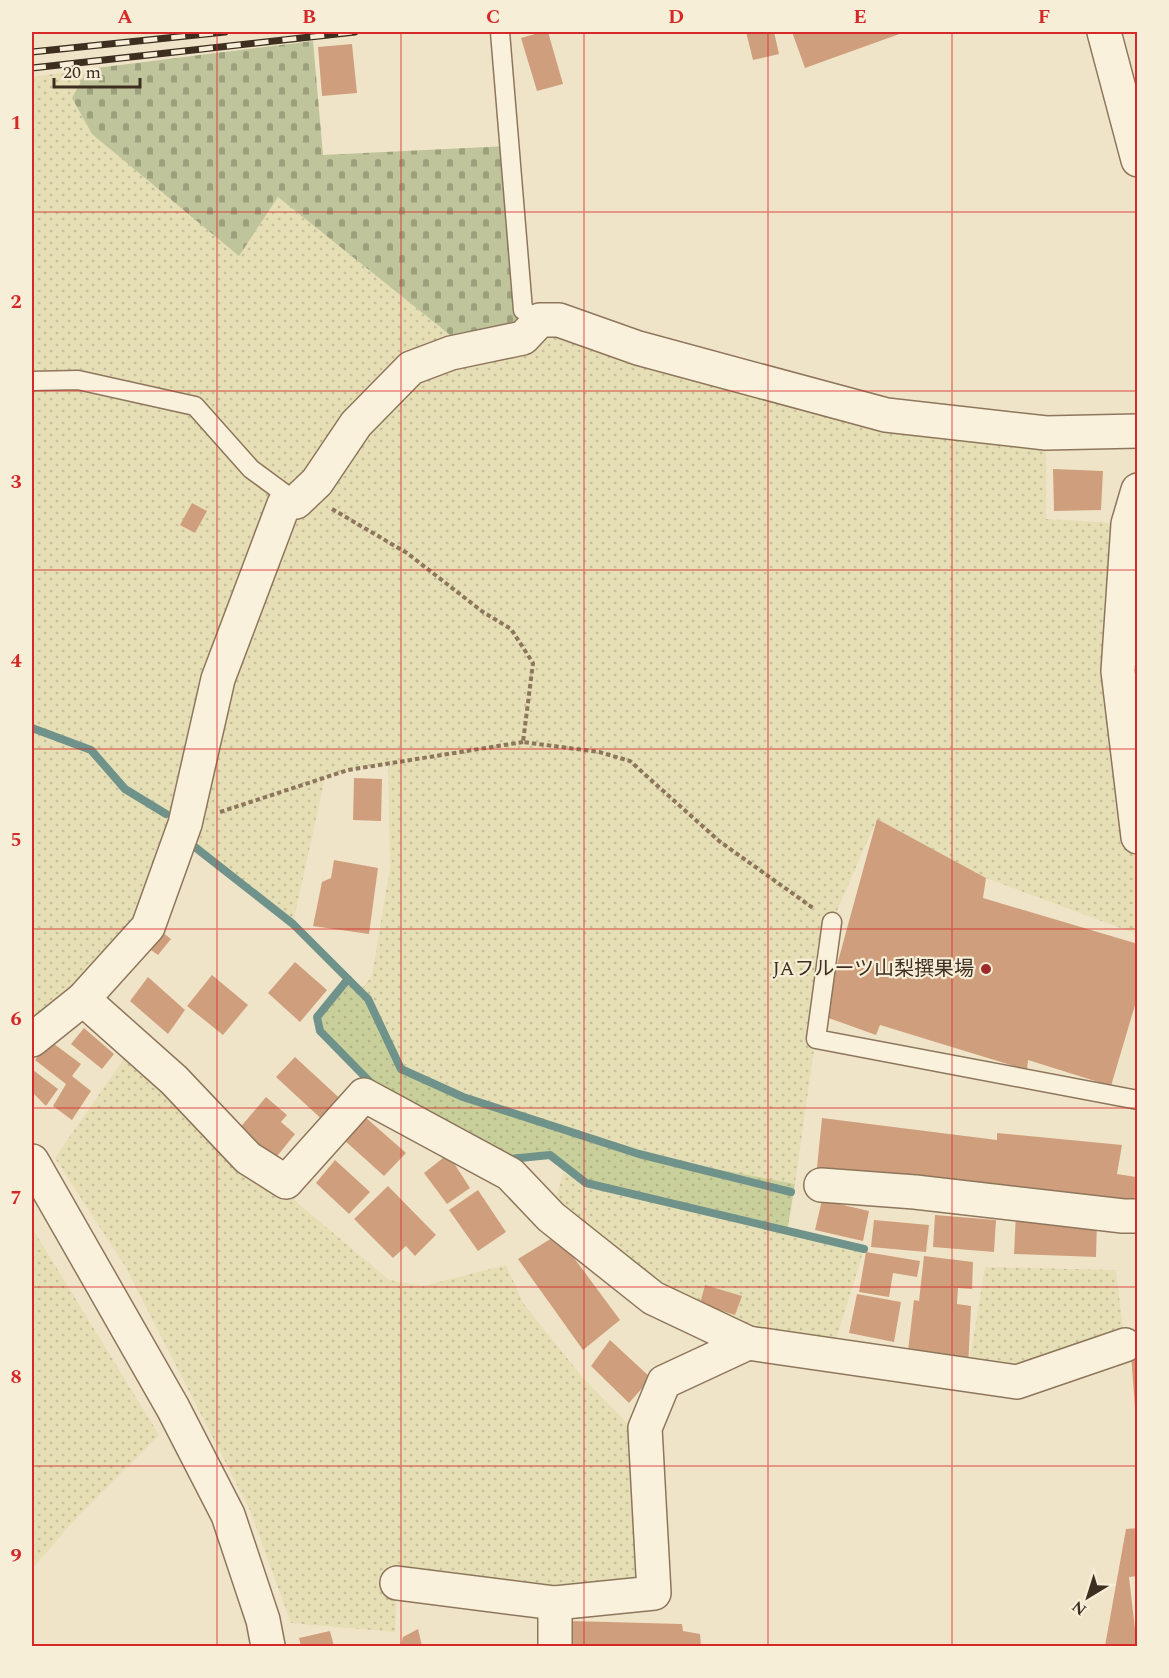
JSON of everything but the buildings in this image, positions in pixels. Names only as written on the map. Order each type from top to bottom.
[{"type":"street","points":[[1104,32],[1137,160]]},
{"type":"street","points":[[32,1040],[83,999],[148,927],[185,824],[218,678],[284,504],[296,502],[317,482],[356,424],[411,368],[451,353],[523,338],[540,320],[559,320],[638,348],[886,415],[1046,433],[1137,431]]},
{"type":"street","points":[[1137,490],[1128,525],[1118,671],[1137,837]]},
{"type":"street","points":[[83,999],[174,1080],[248,1158],[286,1182],[364,1095],[510,1174],[551,1217],[653,1298],[748,1343],[967,1377],[1017,1382],[1125,1345]]},
{"type":"street","points":[[32,1161],[172,1408],[228,1515],[263,1620],[268,1647]]},
{"type":"street","points":[[821,1185],[915,1192],[1137,1216]]},
{"type":"street","points":[[398,1584],[555,1603],[654,1593],[645,1428],[664,1382],[748,1343]]},
{"type":"street","points":[[555,1603],[555,1647]]},
{"type":"lane","points":[[500,32],[522,309],[540,320]]},
{"type":"lane","points":[[32,381],[78,380],[195,406],[251,469],[296,502]]},
{"type":"lane","points":[[832,922],[816,1039],[1137,1100]]},
{"type":"path","points":[[296,502],[334,510],[344,515],[407,553],[483,612],[510,629],[533,663],[523,742]]},
{"type":"path","points":[[185,824],[348,770],[523,742],[599,753],[630,761],[719,841],[832,922]]},
{"type":"shaded area","points":[[88,69],[72,98],[239,255],[278,197],[455,339],[540,320],[638,348],[1046,433],[1046,519],[1128,524],[1137,837],[1137,934],[986,878],[877,819],[832,922],[795,1184],[639,1154],[463,1097],[401,1069],[368,1000],[360,991],[372,976],[390,867],[388,764],[348,770],[325,778],[293,923],[191,844],[148,927],[32,1040],[32,77]],"holes":[[[192,503],[207,511],[195,533],[180,525]]]},
{"type":"shaded area","points":[[134,1044],[268,1178],[389,1280],[423,1286],[506,1265],[523,1303],[583,1378],[632,1428],[654,1593],[397,1584],[395,1632],[291,1623],[249,1508],[125,1266],[55,1158]]},
{"type":"shaded area","points":[[563,1173],[586,1183],[864,1249],[831,1356],[748,1343],[551,1217]],"holes":[[[705,1285],[741,1296],[735,1315],[700,1304]]]},
{"type":"shaded area","points":[[32,1228],[159,1435],[78,1516],[32,1569]]},
{"type":"shaded area","points":[[985,1267],[1116,1270],[1125,1345],[967,1376]]},
{"type":"green space","points":[[313,41],[323,155],[508,146],[524,326],[455,339],[278,197],[239,256],[92,134],[72,98],[88,69]]},
{"type":"green space","points":[[348,979],[368,999],[401,1069],[463,1097],[639,1154],[795,1184],[787,1232],[586,1183],[550,1155],[510,1159],[377,1089],[320,1031],[317,1017]]},
{"type":"waterway","points":[[32,728],[91,750],[125,789],[166,814]]},
{"type":"waterway","points":[[191,844],[293,924],[368,999],[401,1069],[463,1097],[639,1154],[791,1192]]},
{"type":"waterway","points":[[348,979],[317,1017],[320,1031],[374,1086]]},
{"type":"waterway","points":[[507,1157],[510,1159],[550,1155],[586,1183],[864,1249]]},
{"type":"railway","points":[[32,52],[225,32]]},
{"type":"railway","points":[[32,68],[355,32]]},
{"type":"place","name":"JAフルーツ山梨撰果場","points":[[986,969]]}]
